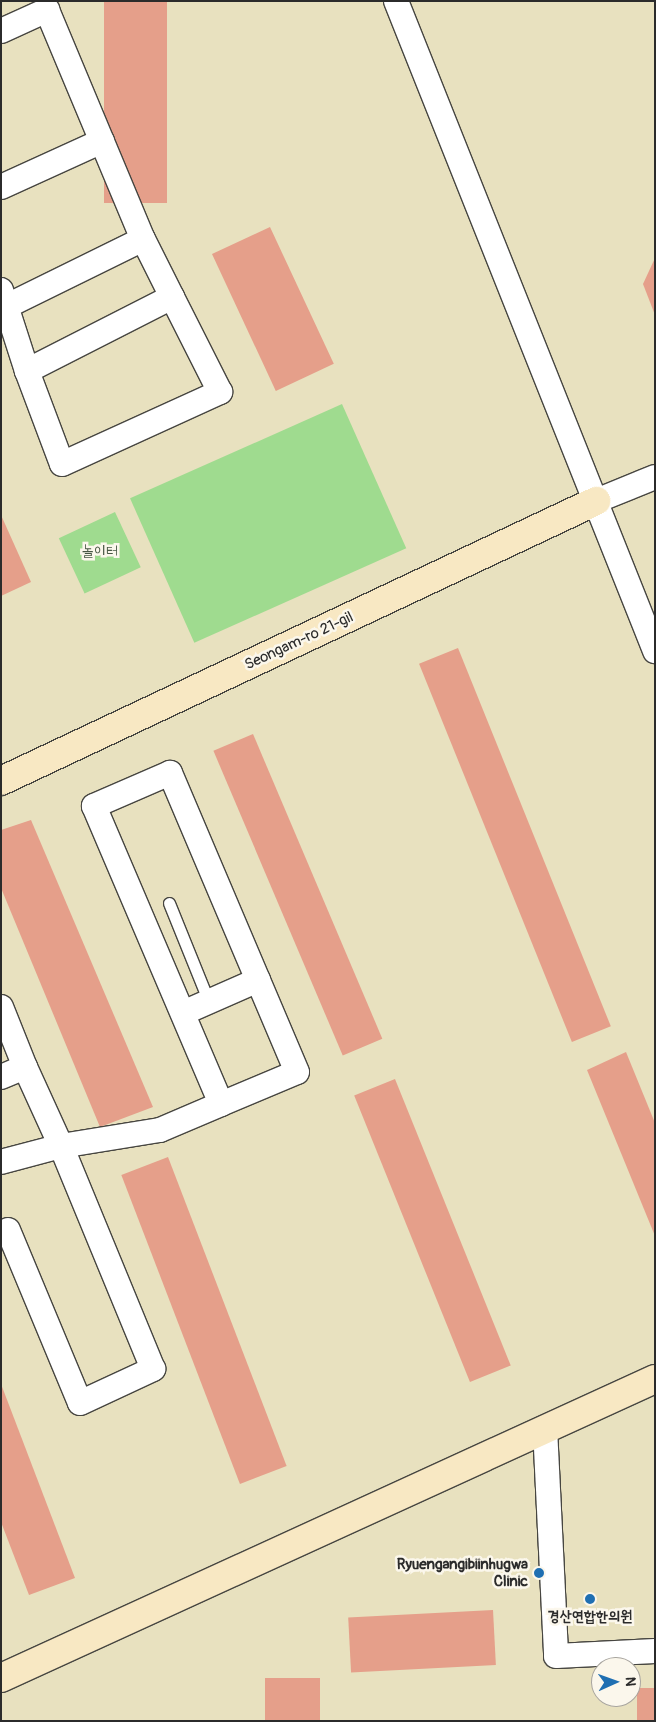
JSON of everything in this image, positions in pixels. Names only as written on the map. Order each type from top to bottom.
[{"type":"street","points":[[396,1],[655,651]]},
{"type":"street","points":[[1,31],[47,10],[143,239],[220,392],[62,464],[27,371],[4,301],[143,239]]},
{"type":"street","points":[[1,188],[102,141]]},
{"type":"street","points":[[27,371],[172,297]]},
{"type":"street","points":[[596,502],[655,477]]},
{"type":"street","name":"Seongam-ro 21-gil","points":[[1,781],[596,502]]},
{"type":"street","points":[[1,1162],[61,1146],[160,1130],[297,1072],[170,773],[94,806],[221,1104]]},
{"type":"street","points":[[183,1013],[258,980]]},
{"type":"street","points":[[1,1007],[25,1068],[61,1146],[153,1370],[80,1403],[8,1230]]},
{"type":"street","points":[[1,1077],[25,1068]]},
{"type":"street","points":[[1,1678],[544,1428],[655,1379]]},
{"type":"street","points":[[544,1428],[556,1656],[655,1651]]},
{"type":"lane","points":[[169,903],[209,1002]]},
{"type":"green space","points":[[342,404],[406,548],[194,643],[130,498]]},
{"type":"green space","name":"놀이터","points":[[115,512],[141,567],[85,593],[59,538]]},
{"type":"building","points":[[104,1],[167,1],[167,203],[104,203]]},
{"type":"building","points":[[270,227],[334,364],[276,391],[212,254]]},
{"type":"building","points":[[655,258],[655,315],[643,284]]},
{"type":"building","points":[[1,515],[31,582],[1,596]]},
{"type":"building","points":[[458,648],[611,1026],[572,1042],[419,664]]},
{"type":"building","points":[[253,734],[382,1039],[343,1055],[213,751]]},
{"type":"building","points":[[31,820],[153,1107],[100,1127],[1,888],[1,830]]},
{"type":"building","points":[[626,1052],[655,1123],[655,1236],[587,1070]]},
{"type":"building","points":[[395,1079],[511,1365],[470,1382],[354,1095]]},
{"type":"building","points":[[168,1157],[287,1466],[240,1484],[121,1175]]},
{"type":"building","points":[[1,1384],[75,1578],[29,1595],[1,1522]]},
{"type":"building","points":[[493,1610],[496,1665],[351,1673],[348,1618]]},
{"type":"building","points":[[265,1678],[320,1678],[320,1721],[265,1721]]},
{"type":"building","points":[[641,1688],[655,1688],[655,1721],[637,1721],[637,1707],[641,1707]]},
{"type":"place","name":"Ryuengangibiinhugwa Clinic","points":[[539,1573]]},
{"type":"place","name":"경산연합한의원","points":[[590,1599]]}]
